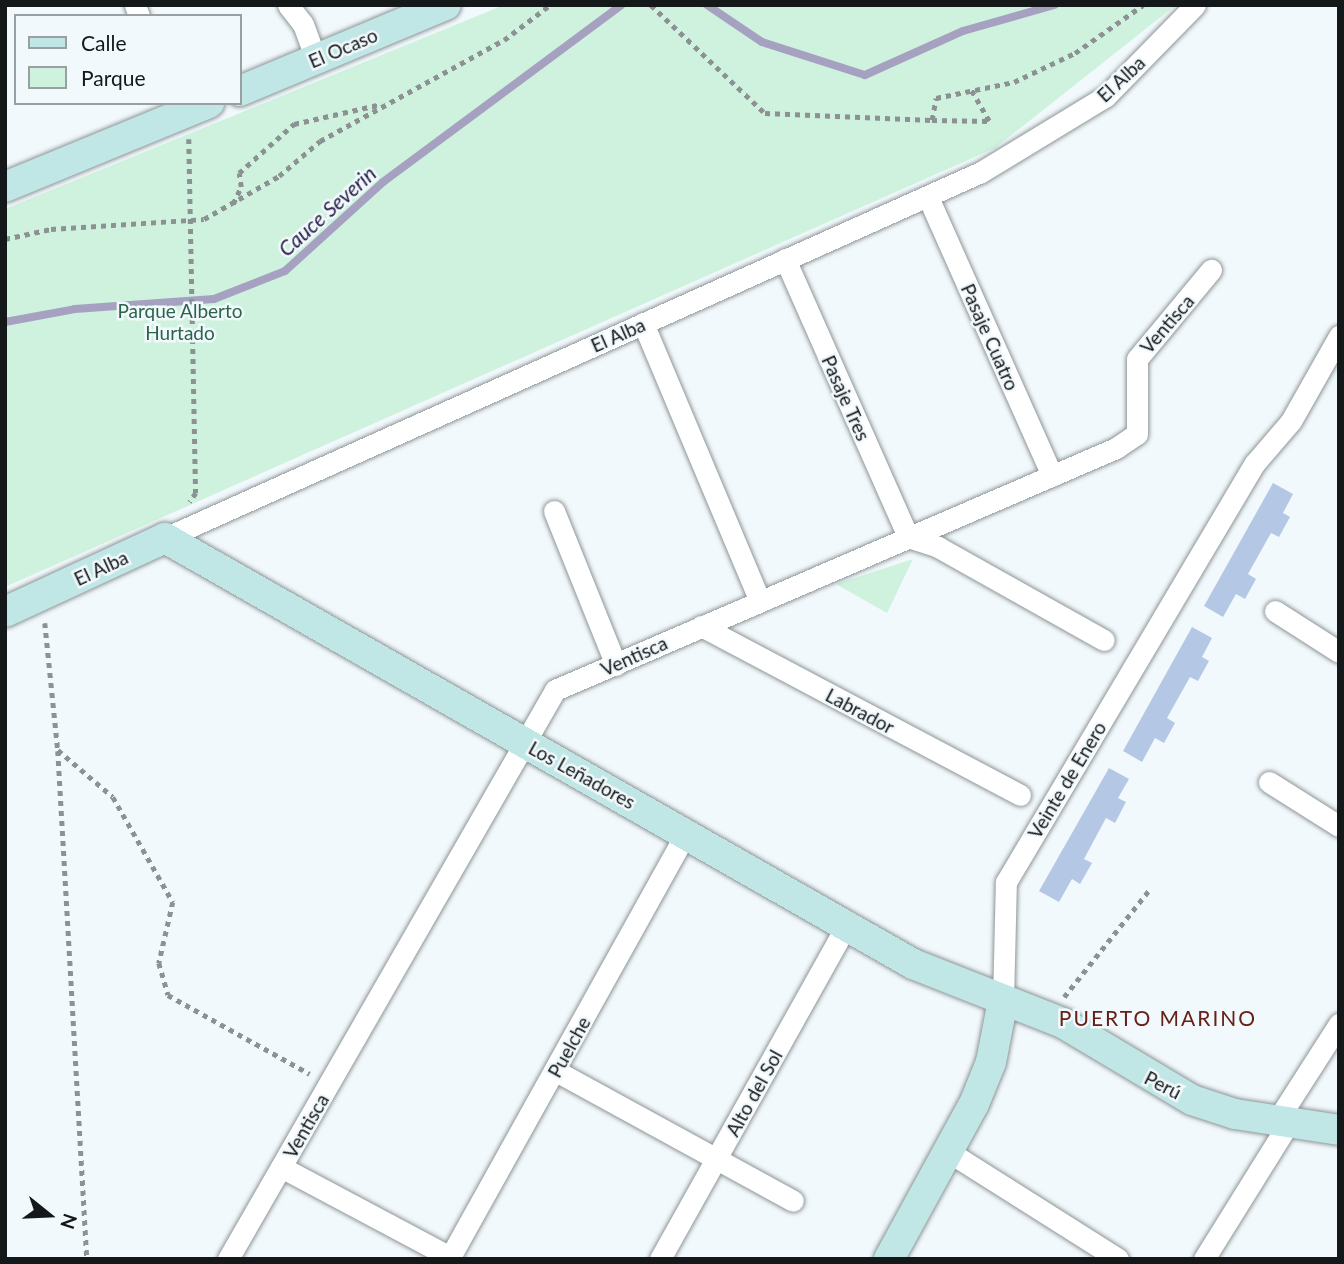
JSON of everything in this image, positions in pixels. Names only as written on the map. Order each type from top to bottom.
[{"type":"street","points":[[288,5],[316,59]]},
{"type":"street","name":"El Ocaso","points":[[242,90],[446,5]]},
{"type":"street","name":"El Alba","points":[[5,612],[928,197],[1106,96],[1195,5]]},
{"type":"street","points":[[5,187],[175,110],[199,105]]},
{"type":"street","name":"Pasaje Cuatro","points":[[928,197],[1052,476]]},
{"type":"street","name":"Pasaje Tres","points":[[785,259],[908,537]]},
{"type":"street","name":"Ventisca","points":[[228,1259],[527,744],[555,690],[616,665],[759,598],[1052,476],[1137,433],[1137,359],[1211,270]]},
{"type":"street","points":[[643,323],[759,598]]},
{"type":"street","name":"Veinte de Enero","points":[[889,1259],[949,1152],[991,1062],[1003,1001],[1006,882],[1255,463],[1291,421],[1339,336]]},
{"type":"street","points":[[554,511],[616,665]]},
{"type":"street","points":[[908,537],[1104,640]]},
{"type":"street","name":"Los Leñadores","points":[[165,538],[846,926],[950,983],[1003,1001]]},
{"type":"street","points":[[1275,611],[1339,652]]},
{"type":"street","name":"Labrador","points":[[701,626],[1020,795]]},
{"type":"street","points":[[1269,782],[1339,826]]},
{"type":"street","name":"Puelche","points":[[449,1258],[556,1071],[686,833]]},
{"type":"street","name":"Alto del Sol","points":[[660,1259],[846,926]]},
{"type":"street","name":"Perú","points":[[1003,1001],[1048,1017],[1163,1086],[1282,1124],[1339,1130]]},
{"type":"street","points":[[1204,1259],[1339,1024]]},
{"type":"street","points":[[556,1071],[793,1201]]},
{"type":"street","points":[[949,1152],[1118,1259]]},
{"type":"street","points":[[281,1167],[449,1258]]},
{"type":"path","points":[[5,239],[51,229],[192,224],[233,204],[320,141],[504,40],[550,5]]},
{"type":"path","points":[[932,120],[936,98],[970,88],[1014,82],[1075,52],[1143,5]]},
{"type":"path","points":[[651,8],[765,113],[989,121],[970,88]]},
{"type":"path","points":[[233,204],[241,187],[239,173],[294,124],[390,102]]},
{"type":"path","points":[[165,538],[196,493],[190,320],[194,149],[175,110]]},
{"type":"path","points":[[42,594],[58,750],[87,1259]]},
{"type":"path","points":[[58,750],[113,797],[173,902],[159,964],[168,995],[329,1085]]},
{"type":"path","points":[[1048,1017],[1149,890]]},
{"type":"green space","name":"Parque Alberto Hurtado","points":[[504,5],[1176,5],[995,148],[5,587],[5,209]]},
{"type":"green space","points":[[913,559],[887,613],[836,584]]},
{"type":"building","points":[[1273,483],[1293,494],[1283,513],[1290,517],[1279,537],[1271,533],[1248,574],[1256,579],[1245,599],[1236,594],[1223,617],[1204,606]]},
{"type":"building","points":[[1192,627],[1212,638],[1202,657],[1209,661],[1198,681],[1190,677],[1167,718],[1175,723],[1164,743],[1155,738],[1142,762],[1123,751]]},
{"type":"building","points":[[1109,768],[1129,779],[1118,798],[1126,802],[1115,823],[1106,818],[1084,859],[1092,863],[1080,884],[1072,879],[1059,902],[1039,891]]},
{"type":"waterway","name":"Cauce Severin","points":[[5,322],[75,309],[214,299],[285,271],[383,182],[621,5]]},
{"type":"waterway","name":"Cauce Severin","points":[[707,5],[762,42],[865,75],[963,31],[1054,5]]},
{"type":"district","name":"PUERTO MARINO","points":[[1158,1018]]}]
